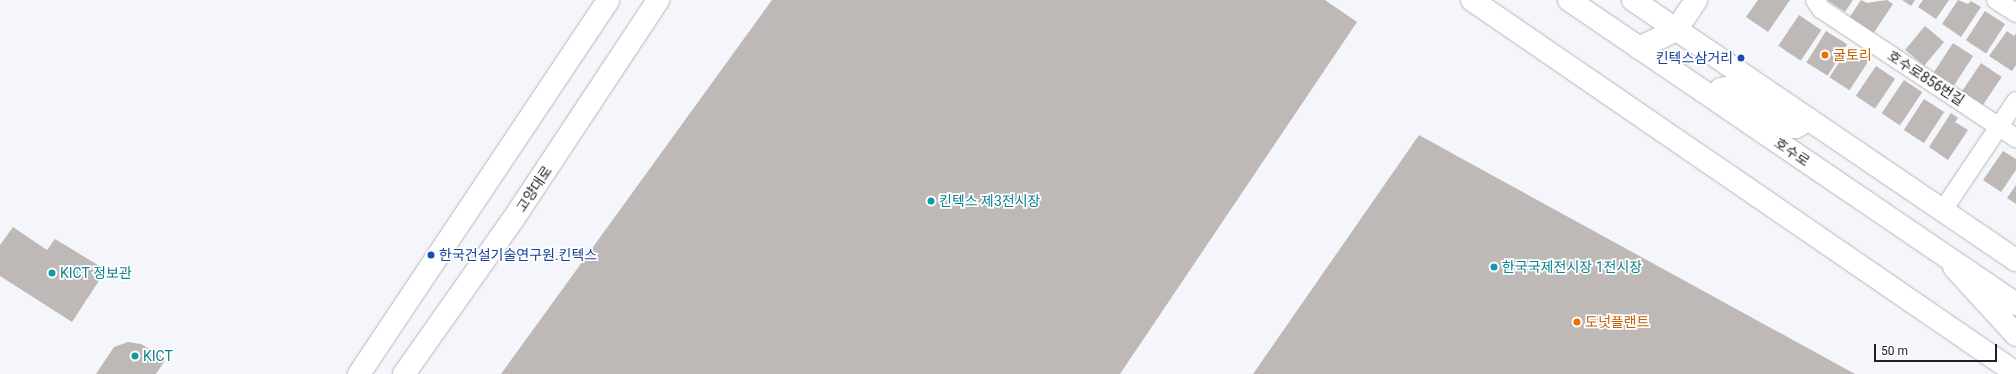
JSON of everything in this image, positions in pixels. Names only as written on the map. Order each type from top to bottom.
[{"type":"main road","points":[[359,374],[608,0]]},
{"type":"main road","name":"고양대로","points":[[404,374],[512,221],[658,0]]},
{"type":"main road","points":[[1472,0],[2016,373]]},
{"type":"main road","name":"호수로","points":[[1569,0],[2016,304]]},
{"type":"main road","points":[[1642,3],[1639,48],[1676,30],[1696,0]]},
{"type":"main road","points":[[1642,3],[1676,30],[2016,260]]},
{"type":"main road","points":[[1723,104],[1719,92],[1726,88],[1785,126],[1796,127],[1809,119]]},
{"type":"main road","points":[[1942,254],[2016,335]]},
{"type":"street","name":"호수로856번길","points":[[1815,0],[1821,9],[2016,138]]},
{"type":"street","points":[[1996,0],[2016,14]]},
{"type":"street","points":[[1943,210],[2016,101]]},
{"type":"building","name":"킨텍스 제3전시장","points":[[772,0],[1325,0],[1357,22],[1120,374],[501,374]]},
{"type":"building","points":[[1758,0],[1790,0],[1768,32],[1746,17]]},
{"type":"building","points":[[1827,0],[1853,0],[1845,12]]},
{"type":"building","points":[[1861,0],[1867,3],[1887,0],[1893,4],[1873,34],[1849,18]]},
{"type":"building","points":[[1902,0],[1915,0],[1911,6]]},
{"type":"building","points":[[1923,0],[1949,0],[1936,19],[1918,7]]},
{"type":"building","points":[[1958,0],[1968,4],[1971,1],[1981,7],[1961,37],[1942,24]]},
{"type":"building","points":[[1985,11],[2005,24],[1986,53],[1966,40]]},
{"type":"building","points":[[1799,15],[1821,30],[1801,61],[1778,46]]},
{"type":"building","points":[[1925,26],[1944,42],[1924,66],[1905,50]]},
{"type":"building","points":[[1826,31],[1847,44],[1828,76],[1806,62]]},
{"type":"building","points":[[2007,31],[2014,36],[2016,33],[2016,65],[2012,71],[1989,56]]},
{"type":"building","points":[[1953,43],[1973,56],[1954,85],[1934,72]]},
{"type":"building","points":[[1849,47],[1869,60],[1850,90],[1829,77]]},
{"type":"building","points":[[1981,63],[2002,77],[1983,105],[1962,91]]},
{"type":"building","points":[[1876,66],[1895,79],[1875,109],[1856,96]]},
{"type":"building","points":[[1904,80],[1922,92],[1900,125],[1882,113]]},
{"type":"building","points":[[1924,99],[1944,112],[1924,143],[1904,130]]},
{"type":"building","points":[[1951,113],[1958,118],[1955,122],[1968,130],[1948,160],[1929,147]]},
{"type":"building","name":"한국국제전시장 1전시장","points":[[1419,135],[1466,161],[1855,374],[1253,374]]},
{"type":"building","points":[[2003,151],[2016,159],[2016,170],[2001,192],[1983,180]]},
{"type":"building","points":[[2016,185],[2016,204],[2007,198]]},
{"type":"building","name":"KICT 정보관","points":[[13,227],[47,250],[55,239],[106,270],[72,322],[0,276],[0,245]]},
{"type":"building","name":"KICT","points":[[128,342],[141,344],[166,359],[156,374],[96,374],[114,347]]},
{"type":"place","name":"굴토리","points":[[1825,55]]},
{"type":"place","name":"킨텍스삼거리","points":[[1741,58]]},
{"type":"place","name":"킨텍스 제3전시장","points":[[931,201]]},
{"type":"place","name":"한국건설기술연구원.킨텍스","points":[[431,255]]},
{"type":"place","name":"한국국제전시장 1전시장","points":[[1494,267]]},
{"type":"place","name":"KICT 정보관","points":[[52,273]]},
{"type":"place","name":"도넛플랜트","points":[[1577,322]]},
{"type":"place","name":"KICT","points":[[135,356]]}]
